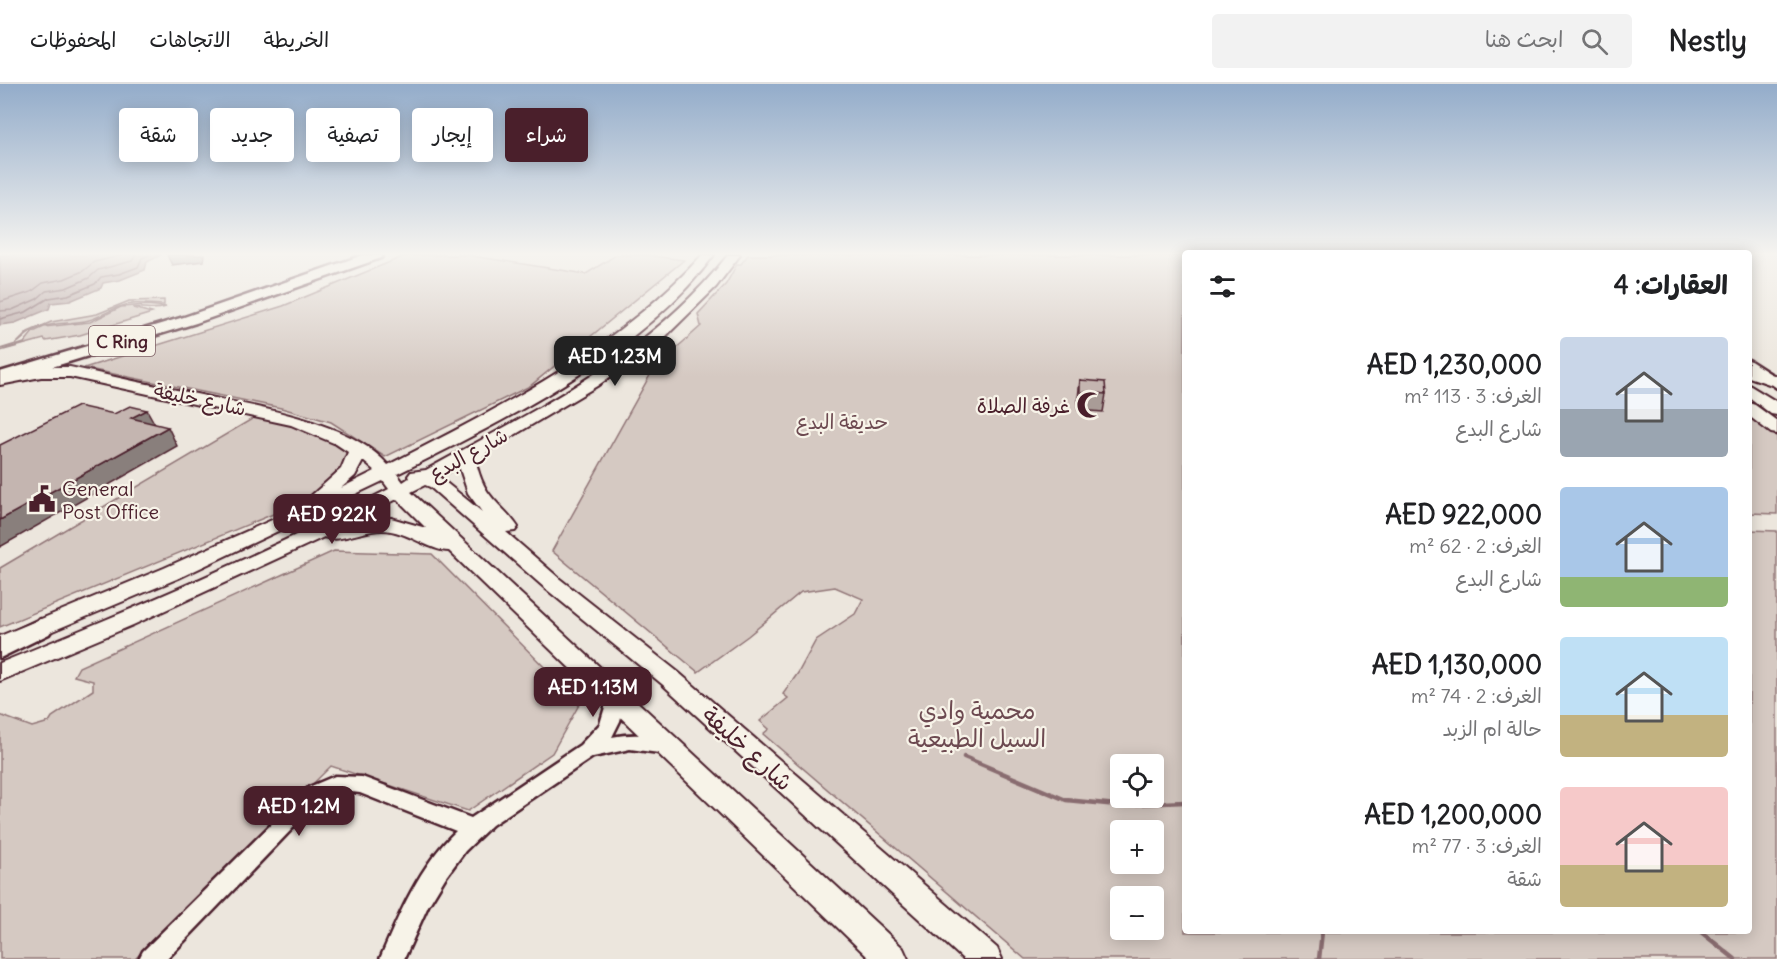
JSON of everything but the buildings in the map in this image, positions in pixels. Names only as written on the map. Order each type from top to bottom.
[{"type":"highway","name":"C Ring","points":[[0,367],[228,296]]},
{"type":"highway","name":"C Ring","points":[[0,379],[190,320],[259,296]]},
{"type":"highway","points":[[0,650],[40,628]]},
{"type":"main road","name":"شارع البدع","points":[[0,645],[270,529],[386,473],[492,417],[561,377],[650,313],[669,296]]},
{"type":"main road","name":"شارع البدع","points":[[0,672],[246,566],[485,445],[535,417],[624,360],[673,321],[700,296]]},
{"type":"main road","points":[[420,476],[604,362],[650,323],[652,316],[650,313]]},
{"type":"main road","name":"شارع خليفة","points":[[0,379],[41,372],[76,373],[296,421],[324,430],[358,450],[386,473],[400,490],[463,551],[892,959]]},
{"type":"main road","points":[[1752,373],[1774,382]]},
{"type":"main road","points":[[1752,392],[1777,410]]},
{"type":"main road","points":[[1752,410],[1777,429]]},
{"type":"main road","points":[[485,445],[468,466],[477,493],[502,521],[548,562],[553,584]]},
{"type":"main road","points":[[270,529],[342,479],[351,469],[358,450]]},
{"type":"main road","name":"شارع خليفة","points":[[386,473],[420,476],[437,483],[553,584],[670,678],[986,959]]},
{"type":"main road","points":[[246,566],[273,560],[342,531],[382,524],[409,527],[463,551]]},
{"type":"street","points":[[1752,366],[1774,382]]},
{"type":"street","points":[[392,959],[423,891],[441,864],[474,828],[587,751],[603,736],[611,724],[616,695]]},
{"type":"street","points":[[587,751],[630,741],[669,746]]},
{"type":"street","points":[[151,959],[310,797],[322,788],[347,782],[362,785],[474,828]]},
{"type":"green space","points":[[308,296],[640,296],[530,386],[385,457],[331,422],[281,408],[84,368],[283,306]]},
{"type":"green space","points":[[715,296],[1182,296],[1182,934],[1752,934],[1752,530],[1777,531],[1777,959],[1025,959],[763,734],[769,729],[760,721],[788,698],[783,694],[798,673],[816,640],[855,614],[863,599],[835,587],[801,592],[748,636],[698,672],[552,551],[654,368],[701,326],[698,314]]},
{"type":"green space","points":[[164,300],[164,305],[125,305],[90,320],[45,326],[33,330],[17,343],[28,332],[51,322],[97,314],[129,301]]},
{"type":"green space","points":[[147,305],[166,307],[133,308],[152,313],[80,335],[46,341],[44,339],[0,351],[24,343],[33,332],[44,327],[90,322],[121,307]]},
{"type":"green space","points":[[257,416],[297,426],[347,449],[350,463],[327,486],[283,510],[0,627],[0,568]]},
{"type":"green space","points":[[1752,419],[1777,437],[1777,514],[1752,513]]},
{"type":"green space","points":[[334,551],[432,554],[580,703],[552,753],[468,811],[331,766],[135,959],[0,959],[0,715],[32,727],[49,722],[52,717],[93,690],[93,681],[74,676],[79,667]]},
{"type":"water","points":[[0,296],[82,296],[70,301],[51,303],[49,309],[15,323],[0,325]]},
{"type":"waterway","points":[[964,757],[1066,800],[1117,805],[1182,802]]},
{"type":"waterway","points":[[1319,959],[1322,934]]},
{"type":"waterway","points":[[1704,934],[1735,959]]},
{"type":"place","name":"غرفة الصلاة","points":[[1090,405]]},
{"type":"place","name":"General Post Office","points":[[42,499]]},
{"type":"park label","name":"حديقة البدع","points":[[842,421]]},
{"type":"park label","name":"محمية وادي السيل الطبيعية","points":[[977,724]]}]
